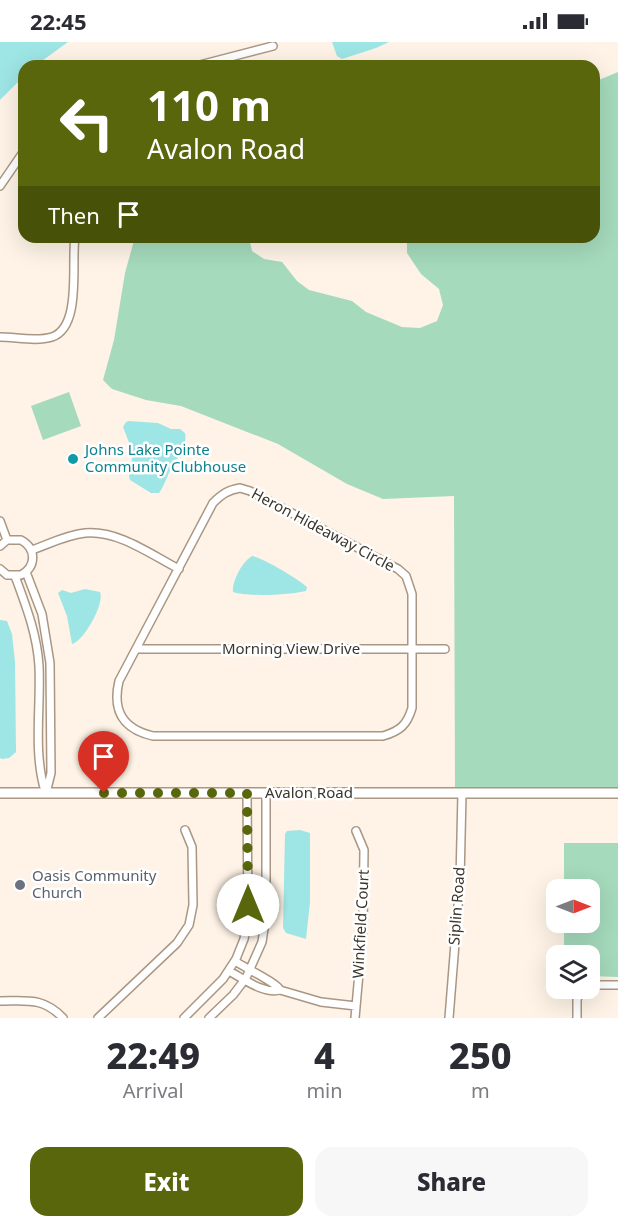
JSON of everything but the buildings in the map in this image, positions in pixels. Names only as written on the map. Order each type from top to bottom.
[{"type":"main road","name":"Avalon Road","points":[[0,794],[618,793]]},
{"type":"street","points":[[219,60],[273,46]]},
{"type":"street","points":[[0,186],[18,160]]},
{"type":"street","points":[[0,336],[43,339],[54,336],[63,329],[71,309],[75,243]]},
{"type":"street","name":"Heron Hideaway Circle","points":[[231,489],[250,491],[398,569],[406,576],[412,594],[412,708],[409,719],[402,728],[383,736],[153,736],[131,728],[123,719],[118,707],[116,693],[119,681],[178,569],[213,503],[221,494],[231,489]]},
{"type":"street","points":[[0,521],[7,540]]},
{"type":"street","points":[[32,550],[72,536],[99,533],[127,542],[178,569]]},
{"type":"street","points":[[0,546],[7,540],[21,540],[32,550],[33,559],[26,572],[15,576],[7,575],[0,569]]},
{"type":"street","points":[[26,572],[42,614],[48,641],[52,689],[51,773],[46,793]]},
{"type":"street","points":[[15,576],[32,622],[39,663],[40,773],[46,793]]},
{"type":"street","name":"Morning View Drive","points":[[136,649],[445,649]]},
{"type":"street","points":[[40,689],[52,689]]},
{"type":"street","points":[[183,1018],[229,971],[244,939],[248,917],[247,793]]},
{"type":"street","points":[[209,1018],[233,995],[244,980],[262,942],[266,915],[266,793]]},
{"type":"street","name":"Siplin Road","points":[[449,1018],[460,881],[462,793]]},
{"type":"street","points":[[98,1018],[177,943],[189,925],[193,906],[192,847],[185,830]]},
{"type":"street","name":"Winkfield Court","points":[[355,1018],[363,928],[364,848],[356,831]]},
{"type":"street","points":[[235,961],[249,972],[278,985],[280,990]]},
{"type":"street","points":[[229,971],[263,988],[280,990],[321,1002],[356,1006]]},
{"type":"street","points":[[600,985],[618,985]]},
{"type":"street","points":[[577,999],[577,1018]]},
{"type":"street","points":[[0,1001],[39,1001],[63,1018]]},
{"type":"green space","points":[[618,72],[618,793],[455,793],[454,496],[383,499],[347,484],[278,444],[181,406],[146,400],[112,389],[103,380],[114,340],[125,273],[133,243],[250,243],[252,251],[264,259],[282,262],[297,281],[309,290],[352,301],[366,312],[402,327],[420,328],[437,321],[443,305],[439,289],[421,274],[407,253],[407,243],[600,243],[600,80]]},
{"type":"green space","points":[[69,392],[81,426],[43,440],[31,406]]},
{"type":"green space","points":[[564,843],[618,843],[618,977],[600,976],[600,945],[564,945],[564,933],[600,933],[600,879],[564,879]]},
{"type":"water","points":[[0,42],[68,42],[43,60],[18,60],[18,82],[0,100]]},
{"type":"water","points":[[332,42],[389,42],[342,59],[337,56]]},
{"type":"water","points":[[129,421],[158,423],[171,429],[180,429],[185,433],[184,447],[159,493],[151,493],[130,480],[133,453],[123,427]]},
{"type":"water","points":[[252,556],[272,564],[297,579],[307,587],[306,591],[269,595],[233,592],[238,572]]},
{"type":"water","points":[[85,589],[100,592],[101,597],[97,612],[87,629],[72,644],[67,616],[58,593],[62,590],[71,593]]},
{"type":"water","points":[[0,620],[7,621],[12,634],[15,662],[16,752],[9,758],[2,759],[0,758]]},
{"type":"water","points":[[300,830],[310,833],[310,902],[306,939],[286,933],[283,928],[285,834],[287,831]]},
{"type":"place","name":"Johns Lake Pointe Community Clubhouse","points":[[73,459]]},
{"type":"place","name":"Oasis Community Church","points":[[20,885]]},
{"type":"route","points":[[104,793],[247,793],[248,905]]}]
